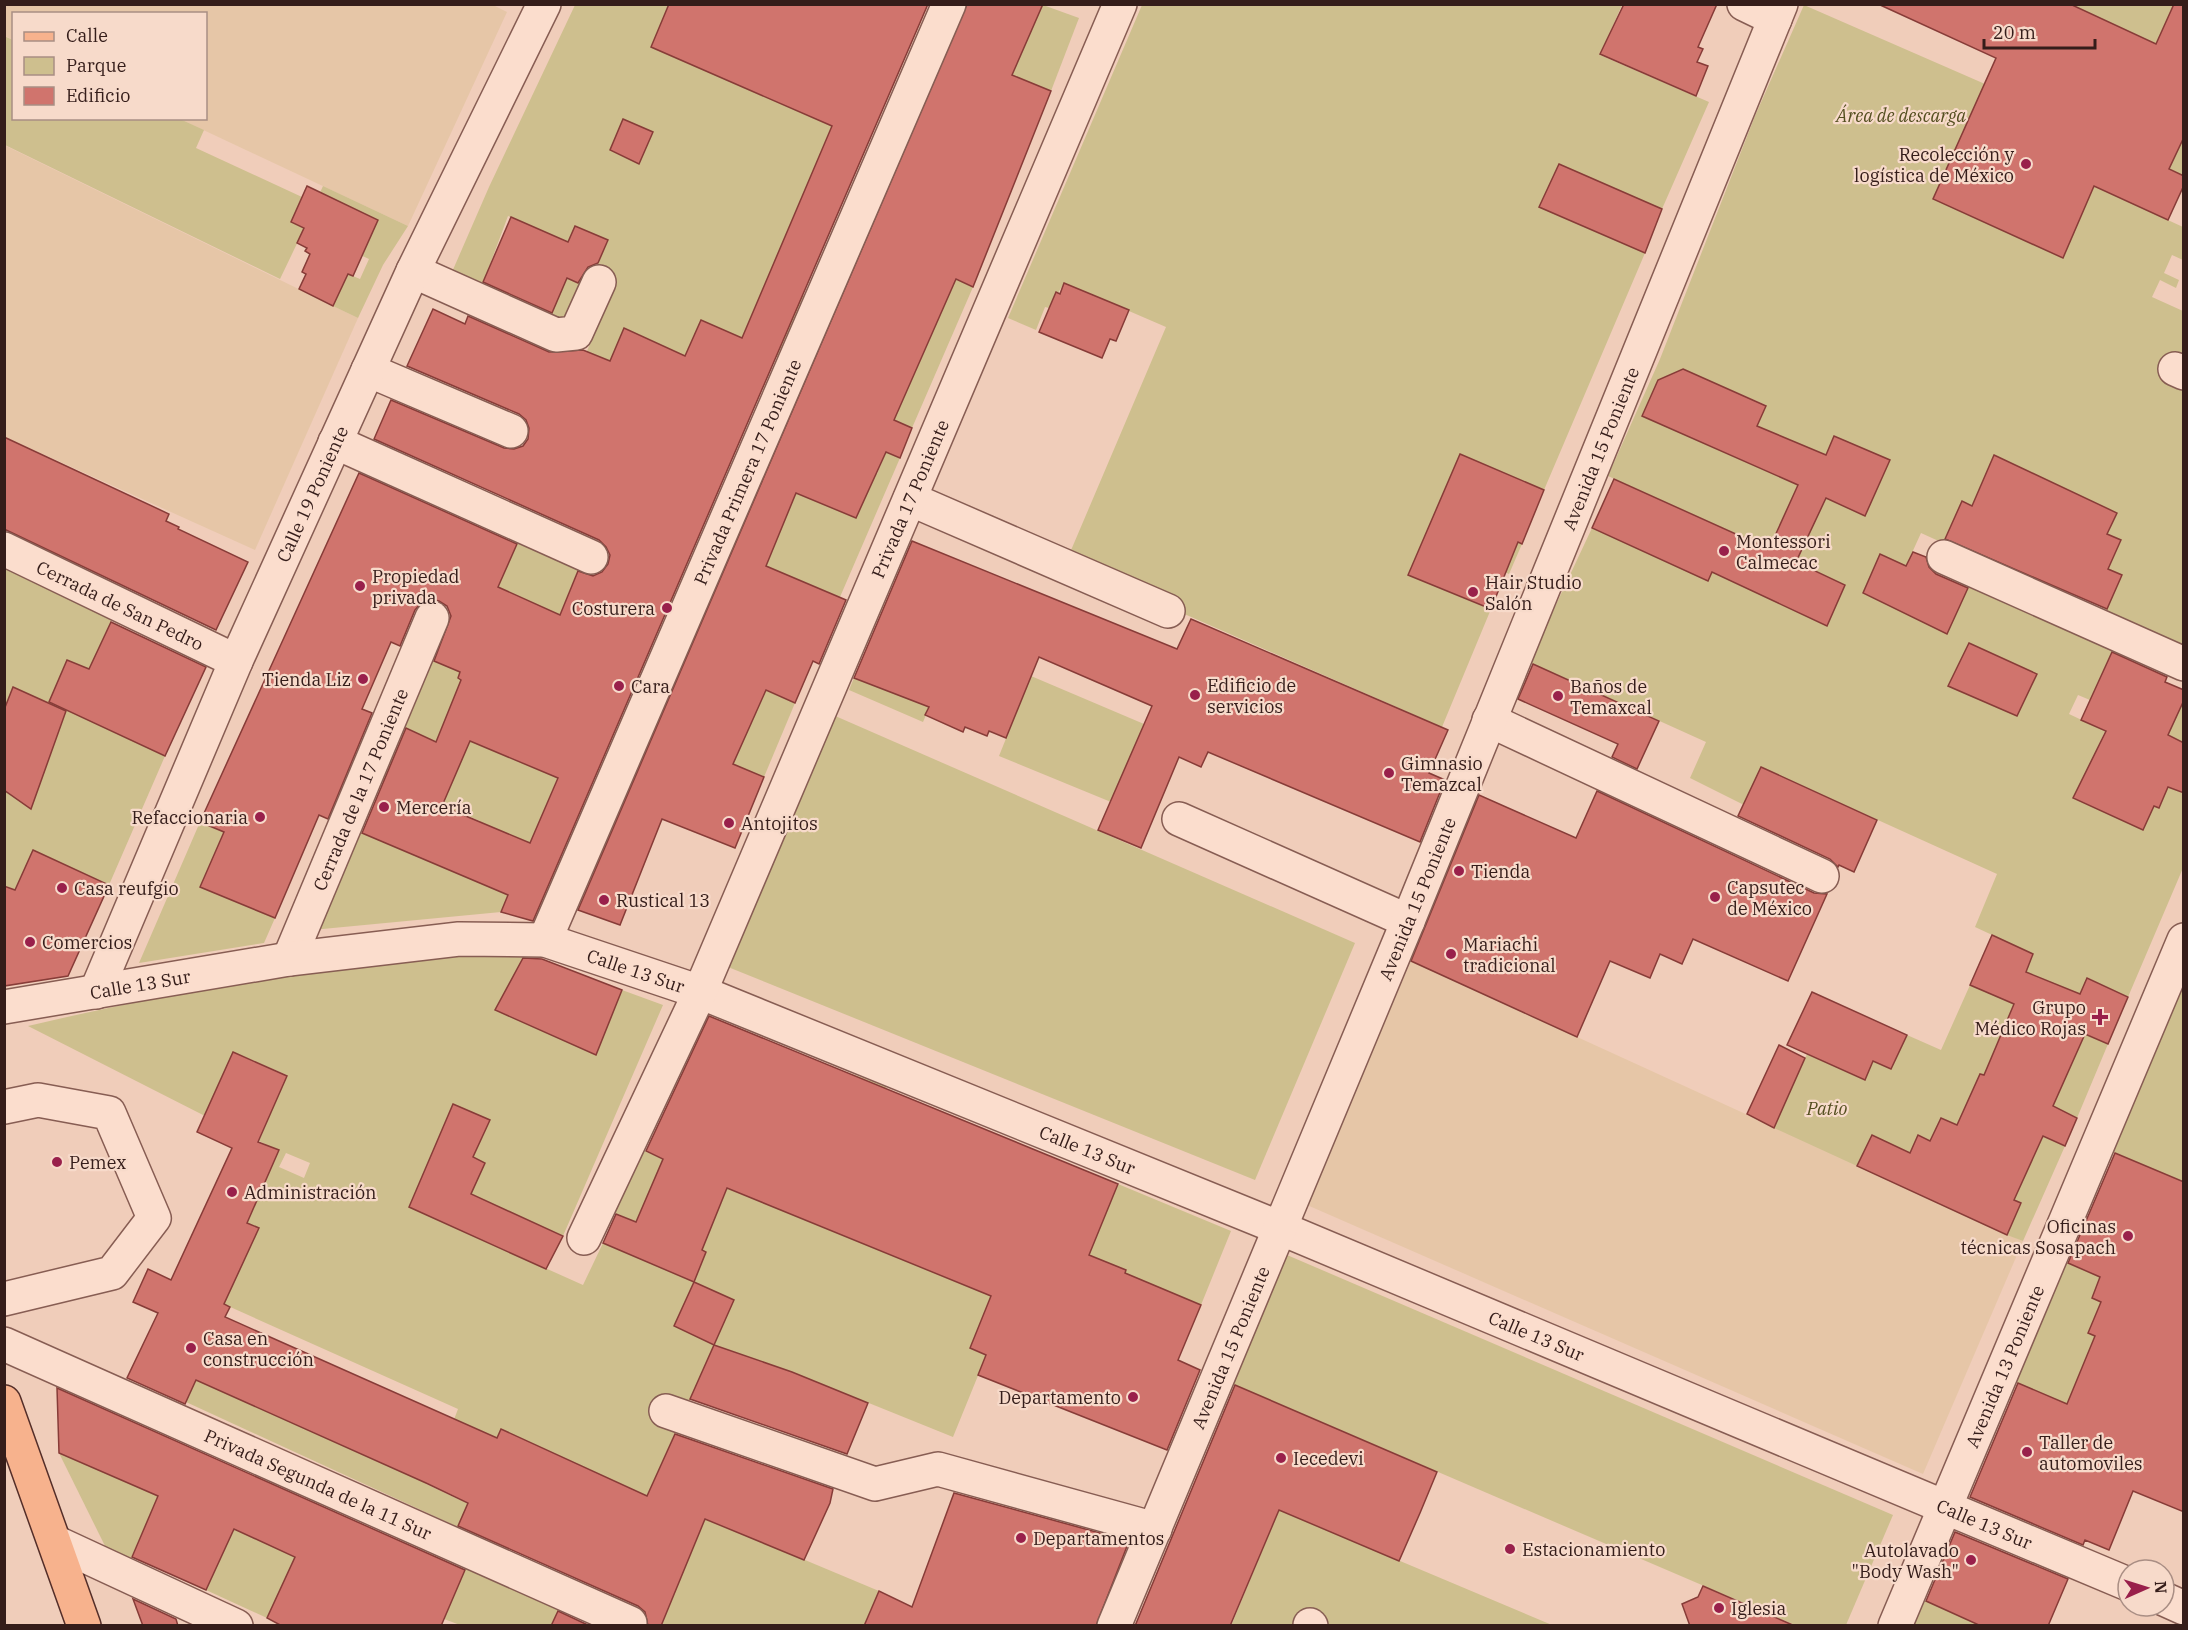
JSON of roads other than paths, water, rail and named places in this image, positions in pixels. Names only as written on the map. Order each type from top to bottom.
[{"type":"main road","points":[[4,1402],[84,1626]]},
{"type":"street","name":"Calle 19 Poniente","points":[[96,992],[236,662],[335,442],[413,271],[544,4]]},
{"type":"street","name":"Privada Primera 17 Poniente","points":[[545,940],[949,4]]},
{"type":"street","name":"Privada 17 Poniente","points":[[584,1238],[699,992],[1120,4]]},
{"type":"street","points":[[1744,4],[1778,12]]},
{"type":"street","name":"Avenida 15 Poniente","points":[[1114,1626],[1408,921],[1778,12]]},
{"type":"street","points":[[413,271],[556,335],[576,333],[599,282]]},
{"type":"street","points":[[368,370],[511,431]]},
{"type":"street","points":[[335,442],[591,557]]},
{"type":"street","points":[[910,499],[1168,611]]},
{"type":"street","name":"Cerrada de San Pedro","points":[[4,549],[236,662]]},
{"type":"street","points":[[1944,557],[2184,664]]},
{"type":"street","name":"Cerrada de la 17 Poniente","points":[[289,959],[432,618]]},
{"type":"street","points":[[1489,720],[1822,876]]},
{"type":"street","points":[[1179,819],[1408,921]]},
{"type":"street","name":"Calle 13 Sur","points":[[4,1007],[289,959],[459,939],[545,940],[699,992],[1280,1228],[2116,1579]]},
{"type":"street","name":"Avenida 13 Poniente","points":[[1895,1626],[1943,1507],[2184,940]]},
{"type":"street","points":[[4,1107],[38,1100],[109,1113],[154,1218],[111,1274],[4,1299]]},
{"type":"street","name":"Privada Segunda de la 11 Sur","points":[[4,1344],[630,1623]]},
{"type":"street","points":[[666,1411],[875,1484],[938,1469],[1155,1529]]},
{"type":"street","points":[[54,1542],[222,1622]]},
{"type":"place","name":"Recolección y logística de México","points":[[2026,164]]},
{"type":"place","name":"Montessori Calmecac","points":[[1724,551]]},
{"type":"place","name":"Propiedad privada","points":[[360,586]]},
{"type":"place","name":"Hair Studio Salón","points":[[1473,592]]},
{"type":"place","name":"Costurera","points":[[667,608]]},
{"type":"place","name":"Tienda Liz","points":[[363,679]]},
{"type":"place","name":"Cara","points":[[619,686]]},
{"type":"place","name":"Edificio de servicios","points":[[1195,695]]},
{"type":"place","name":"Baños de Temaxcal","points":[[1558,696]]},
{"type":"place","name":"Gimnasio Temazcal","points":[[1389,773]]},
{"type":"place","name":"Mercería","points":[[384,807]]},
{"type":"place","name":"Refaccionaria","points":[[260,817]]},
{"type":"place","name":"Antojitos","points":[[729,823]]},
{"type":"place","name":"Tienda","points":[[1459,871]]},
{"type":"place","name":"Casa reufgio","points":[[62,888]]},
{"type":"place","name":"Capsutec de México","points":[[1715,897]]},
{"type":"place","name":"Rustical 13","points":[[604,900]]},
{"type":"place","name":"Comercios","points":[[30,942]]},
{"type":"place","name":"Mariachi tradicional","points":[[1451,954]]},
{"type":"place","name":"Grupo Médico Rojas","points":[[2100,1017]]},
{"type":"place","name":"Pemex","points":[[57,1162]]},
{"type":"place","name":"Administración","points":[[232,1192]]},
{"type":"place","name":"Oficinas técnicas Sosapach","points":[[2128,1236]]},
{"type":"place","name":"Casa en construcción","points":[[191,1348]]},
{"type":"place","name":"Departamento","points":[[1133,1397]]},
{"type":"place","name":"Taller de automoviles","points":[[2027,1452]]},
{"type":"place","name":"Iecedevi","points":[[1281,1458]]},
{"type":"place","name":"Departamentos","points":[[1021,1538]]},
{"type":"place","name":"Estacionamiento","points":[[1510,1549]]},
{"type":"place","name":"Autolavado \"Body Wash\"","points":[[1971,1560]]},
{"type":"place","name":"Iglesia","points":[[1719,1608]]},
{"type":"park label","name":"Área de descarga","points":[[1901,115]]},
{"type":"park label","name":"Patio","points":[[1827,1108]]}]
